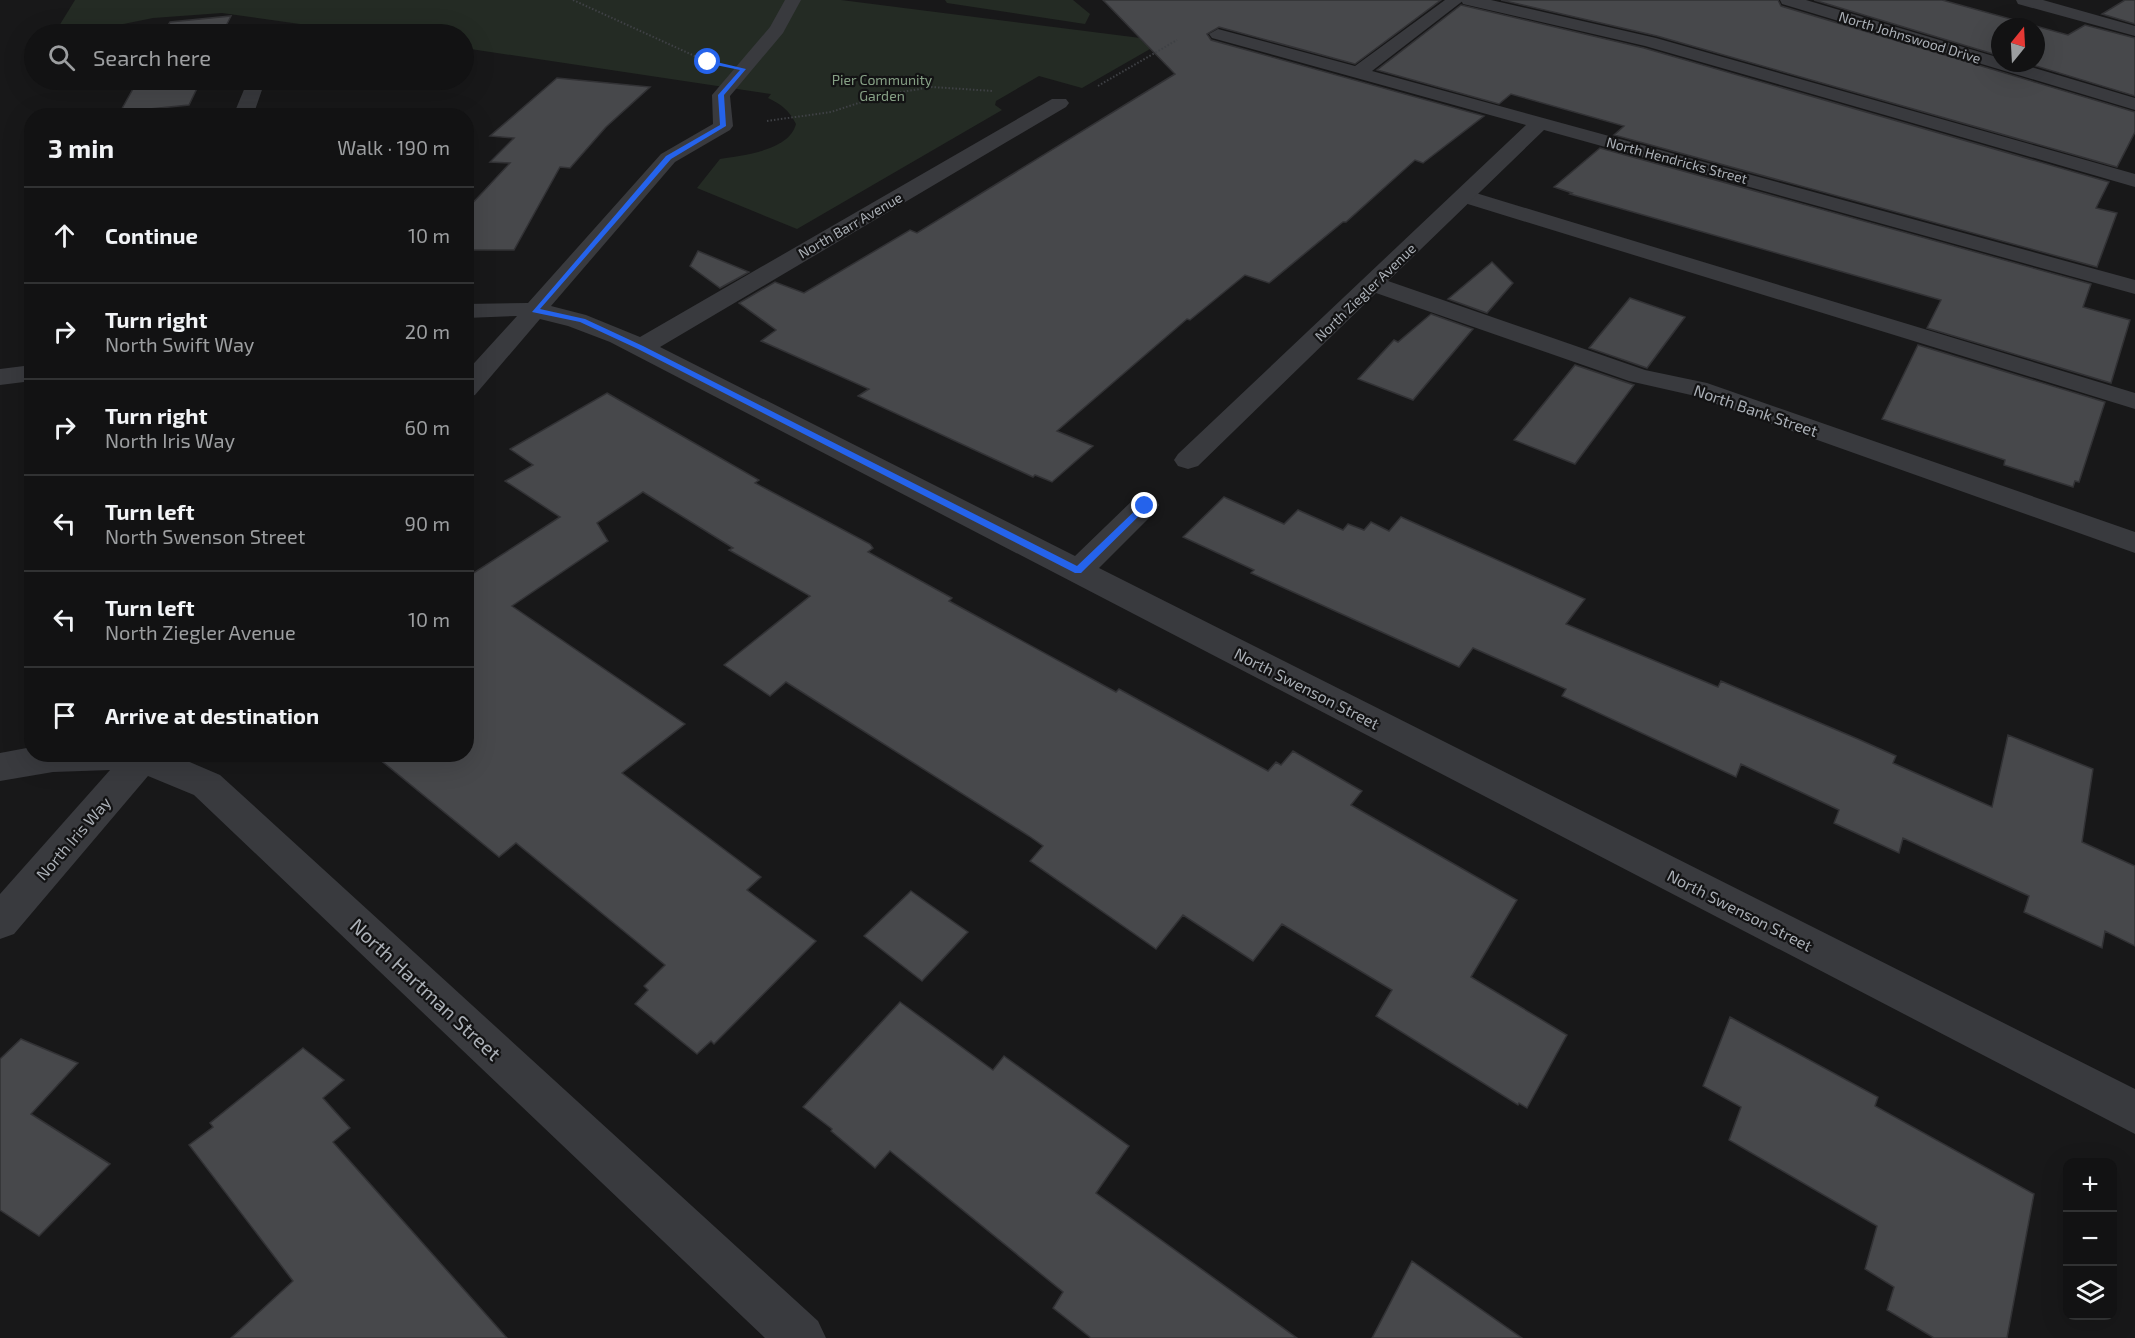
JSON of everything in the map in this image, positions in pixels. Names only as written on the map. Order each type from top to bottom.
[{"type":"street","points":[[474,380],[668,158],[723,126],[721,95],[777,28],[793,0]]},
{"type":"street","points":[[1359,72],[1456,0]]},
{"type":"street","points":[[1469,0],[1650,42],[2135,181]]},
{"type":"street","name":"North Johnswood Drive","points":[[1788,0],[2135,104]]},
{"type":"street","points":[[2024,0],[2135,30]]},
{"type":"street","name":"North Hendricks Street","points":[[1218,34],[2135,287]]},
{"type":"street","points":[[246,108],[253,90]]},
{"type":"street","name":"North Barr Avenue","points":[[641,347],[1059,103]]},
{"type":"street","name":"North Ziegler Avenue","points":[[1188,460],[1541,122]]},
{"type":"street","points":[[1466,196],[2135,401]]},
{"type":"street","name":"North Bank Street","points":[[1374,284],[1638,376],[1698,389],[2135,543]]},
{"type":"street","name":"North Swenson Street","points":[[474,311],[535,310],[582,320],[641,347],[2135,1112]]},
{"type":"street","points":[[0,377],[24,374]]},
{"type":"street","points":[[1078,571],[1145,506]]},
{"type":"street","name":"North Hartman Street","points":[[0,767],[26,762]]},
{"type":"street","name":"North Iris Way","points":[[0,922],[140,762]]},
{"type":"street","name":"North Hartman Street","points":[[155,762],[207,785],[801,1338]]},
{"type":"path","points":[[573,0],[708,62],[743,69]]},
{"type":"path","points":[[1059,103],[1090,90],[1187,34],[1218,34]]},
{"type":"path","points":[[793,118],[852,107],[896,93],[932,87],[1000,92]]},
{"type":"green space","name":"Pier Community Garden","points":[[75,0],[841,0],[1164,41],[1082,88],[1039,76],[996,101],[995,105],[1002,110],[797,229],[697,188],[720,159],[764,150],[775,146],[792,133],[796,124],[785,108],[768,98],[771,94],[474,49],[474,24],[300,24],[222,13],[153,18],[123,24],[60,24]]},
{"type":"green space","points":[[945,0],[1073,0],[1090,14],[1085,24],[947,3]]},
{"type":"building","points":[[1103,0],[1441,0],[1355,64],[1219,27],[1207,34],[1211,40],[1484,116],[1423,163],[1415,160],[1346,222],[1343,222],[1269,283],[1245,275],[1190,320],[1187,319],[1057,431],[1093,446],[1052,482],[1035,475],[1033,477],[858,396],[869,389],[761,341],[776,330],[739,303],[775,282],[804,293],[910,230],[917,233],[1175,74]]},
{"type":"building","points":[[1501,0],[1778,0],[1781,6],[1991,69],[1991,72],[2001,72],[2135,112],[2135,132],[2117,167],[1657,36]]},
{"type":"building","points":[[1814,0],[1942,0],[2007,18],[1991,18],[1991,53]]},
{"type":"building","points":[[2125,0],[2135,0],[2135,24],[2102,14]]},
{"type":"building","points":[[1461,5],[1644,48],[2109,182],[2096,208],[2117,213],[2097,267],[1614,135],[1624,126],[1511,94],[1499,104],[1377,70]]},
{"type":"building","points":[[231,16],[227,24],[169,24],[170,22]]},
{"type":"building","points":[[2085,25],[2135,38],[2135,96],[2045,69],[2045,29],[2068,35]]},
{"type":"building","points":[[557,78],[650,87],[606,127],[570,168],[560,167],[514,250],[474,250],[474,201],[510,163],[490,162],[514,138],[490,136]]},
{"type":"building","points":[[132,90],[196,90],[189,105],[122,108]]},
{"type":"building","points":[[1600,148],[2091,284],[2083,307],[2130,320],[2111,383],[1927,328],[1941,300],[1570,194],[1572,193],[1554,187]]},
{"type":"building","points":[[698,251],[749,272],[720,288],[690,266]]},
{"type":"building","points":[[1492,262],[1513,283],[1487,313],[1448,299]]},
{"type":"building","points":[[1630,298],[1685,317],[1647,368],[1589,348]]},
{"type":"building","points":[[1431,314],[1473,329],[1413,400],[1358,379],[1394,340],[1398,342]]},
{"type":"building","points":[[1918,345],[2105,402],[2079,482],[2075,481],[2073,487],[2004,465],[2005,460],[1882,419]]},
{"type":"building","points":[[1575,365],[1634,385],[1575,464],[1514,440]]},
{"type":"building","points":[[607,393],[759,480],[755,483],[870,544],[873,548],[868,552],[952,598],[949,601],[1116,692],[1119,689],[1268,771],[1276,762],[1281,765],[1293,751],[1362,791],[1351,805],[1517,900],[1471,977],[1567,1035],[1527,1108],[1519,1103],[1518,1105],[1376,1016],[1392,990],[1282,924],[1253,961],[1183,915],[1156,949],[1030,861],[1043,846],[1029,836],[786,682],[770,696],[724,665],[810,596],[729,550],[733,548],[643,492],[597,523],[608,541],[512,606],[685,724],[622,773],[761,877],[747,890],[816,941],[714,1044],[711,1041],[697,1054],[635,1004],[648,990],[644,986],[665,965],[516,843],[499,857],[383,762],[474,762],[474,573],[560,517],[505,481],[533,465],[510,449]]},
{"type":"building","points":[[1224,497],[1284,524],[1298,510],[1343,530],[1348,524],[1364,530],[1371,522],[1389,531],[1401,517],[1585,599],[1566,624],[1718,687],[1721,681],[1858,739],[1896,756],[1893,763],[1992,807],[2008,735],[2093,769],[2082,842],[2135,866],[2135,946],[2105,931],[2102,948],[2024,912],[2029,896],[1903,838],[1899,853],[1834,823],[1839,810],[1741,764],[1736,777],[1562,696],[1566,689],[1473,648],[1459,667],[1251,573],[1254,570],[1183,537]]},
{"type":"building","points":[[911,891],[968,932],[922,981],[864,936]]},
{"type":"building","points":[[900,1002],[993,1070],[1004,1056],[1129,1146],[1096,1193],[1297,1338],[1091,1338],[1053,1308],[1063,1292],[890,1151],[875,1168],[831,1131],[832,1129],[803,1107]]},
{"type":"building","points":[[1730,1017],[1878,1097],[1875,1106],[2034,1194],[2007,1338],[1934,1338],[1887,1310],[1894,1287],[1865,1269],[1877,1226],[1729,1140],[1741,1107],[1703,1086]]},
{"type":"building","points":[[21,1039],[78,1063],[31,1114],[110,1164],[39,1236],[0,1210],[0,1059]]},
{"type":"building","points":[[303,1048],[344,1080],[323,1098],[350,1128],[333,1142],[507,1338],[231,1338],[293,1281],[189,1145],[213,1127],[210,1123]]},
{"type":"building","points":[[1412,1261],[1522,1338],[1372,1338]]},
{"type":"route","points":[[708,62],[743,69],[721,95],[723,126],[668,158],[535,310],[582,320],[641,347],[1078,571],[1145,506]]}]
